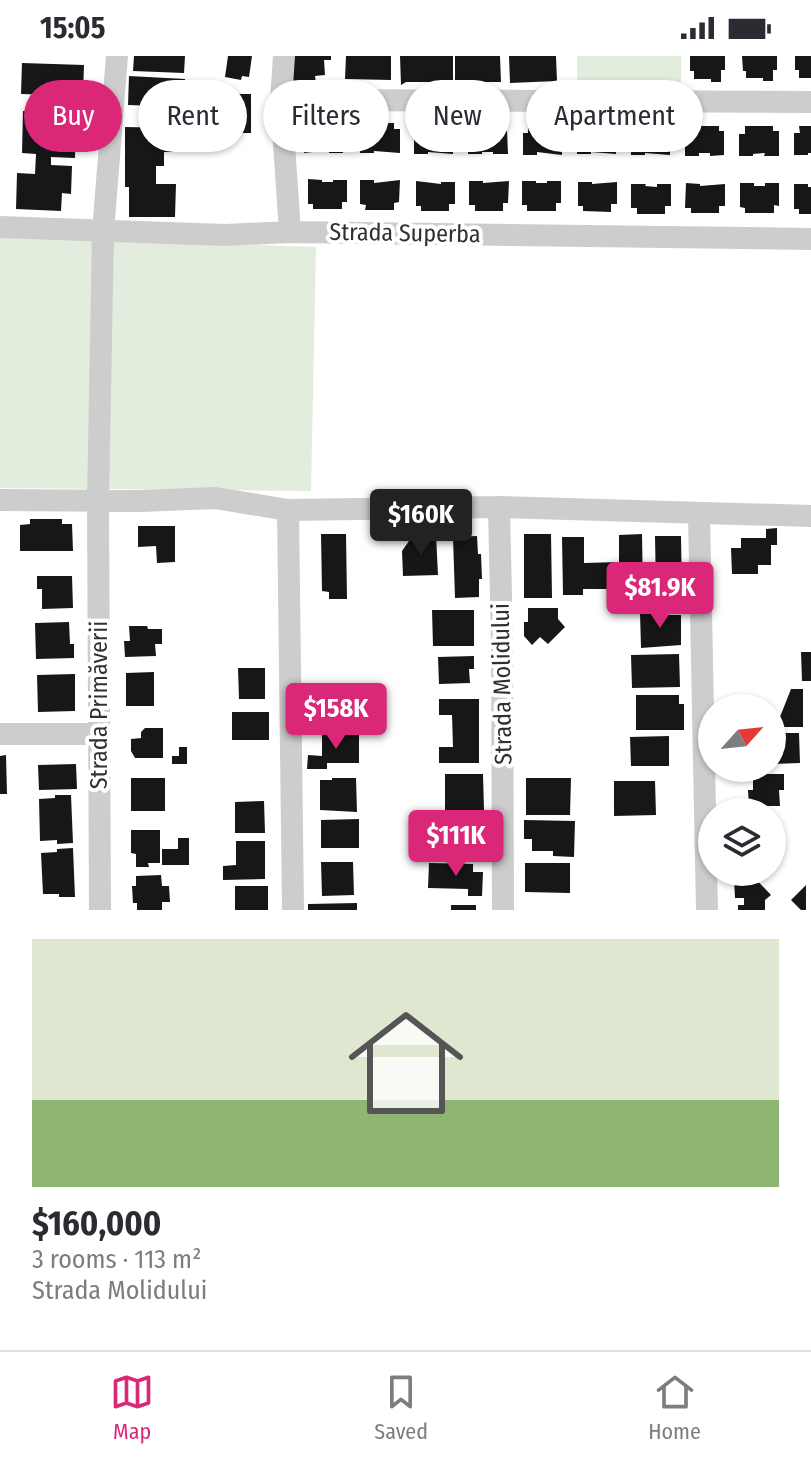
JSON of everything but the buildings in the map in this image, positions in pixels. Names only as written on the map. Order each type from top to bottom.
[{"type":"street","name":"Strada Primăverii","points":[[100,910],[98,501],[103,232],[117,56]]},
{"type":"street","points":[[282,80],[284,56]]},
{"type":"street","points":[[389,100],[811,102]]},
{"type":"street","points":[[285,152],[290,232]]},
{"type":"street","name":"Strada Superba","points":[[0,227],[225,235],[290,232],[811,239]]},
{"type":"street","points":[[0,500],[215,498],[288,510],[499,507],[811,516]]},
{"type":"street","name":"Strada Molidului","points":[[499,507],[503,910]]},
{"type":"street","points":[[288,510],[293,910]]},
{"type":"street","points":[[699,514],[707,910]]},
{"type":"street","points":[[0,734],[99,734]]},
{"type":"green space","points":[[577,56],[681,56],[681,80],[577,80]]},
{"type":"green space","points":[[0,236],[316,247],[311,491],[0,488]]}]
